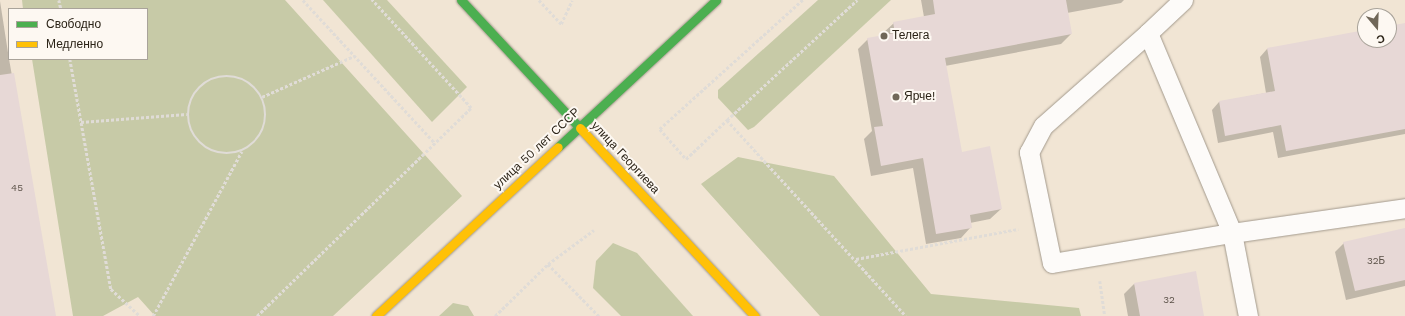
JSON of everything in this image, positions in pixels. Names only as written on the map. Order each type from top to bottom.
[{"type":"street","name":"улица Георгиева","points":[[461,0],[755,316]]},
{"type":"street","name":"улица 50 лет СССР","points":[[376,316],[716,0]]},
{"type":"lane","points":[[1183,0],[1043,126],[1029,152],[1052,263],[1232,233],[1405,208]]},
{"type":"lane","points":[[1148,33],[1232,233],[1248,316]]},
{"type":"path","points":[[303,0],[435,143]]},
{"type":"path","points":[[257,316],[472,108],[372,0]]},
{"type":"path","points":[[539,0],[561,24],[572,0]]},
{"type":"path","points":[[803,0],[660,129],[686,159],[857,0]]},
{"type":"path","points":[[262,97],[354,56]]},
{"type":"path","points":[[70,60],[111,289],[140,316]]},
{"type":"path","points":[[230,75],[243,79],[254,86],[262,97],[266,109],[265,122],[261,134],[253,144],[242,151],[229,154],[205,148],[196,139],[189,128],[187,114],[196,90],[217,76],[230,75]]},
{"type":"path","points":[[81,122],[187,114]]},
{"type":"path","points":[[728,120],[856,259],[906,316]]},
{"type":"path","points":[[153,316],[242,151]]},
{"type":"path","points":[[856,259],[1043,224]]},
{"type":"path","points":[[495,316],[548,264],[594,230]]},
{"type":"path","points":[[1097,256],[1105,316]]},
{"type":"path","points":[[548,264],[599,316]]},
{"type":"green space","points":[[22,0],[285,0],[462,196],[333,316],[155,316],[138,297],[103,316],[73,316],[32,60],[148,60],[148,8],[23,8]]},
{"type":"green space","points":[[323,0],[387,0],[467,87],[432,122]]},
{"type":"green space","points":[[818,0],[891,0],[754,127],[748,130],[718,98],[718,90]]},
{"type":"green space","points":[[738,157],[834,176],[931,294],[1079,308],[1081,316],[820,316],[701,184]]},
{"type":"green space","points":[[613,243],[637,253],[693,316],[621,316],[593,288],[596,261]]},
{"type":"green space","points":[[453,303],[468,306],[474,316],[439,316]]},
{"type":"building","points":[[933,0],[1066,0],[1072,34],[945,58],[962,152],[990,146],[1002,209],[970,215],[972,228],[936,234],[923,158],[881,166],[874,127],[883,126],[867,38],[895,33],[893,22],[935,14]]},
{"type":"building","points":[[1405,23],[1405,129],[1286,151],[1281,125],[1225,136],[1219,101],[1275,91],[1267,48],[1357,31],[1357,48],[1397,48],[1397,24]]},
{"type":"building","points":[[14,73],[56,316],[0,316],[0,75]]},
{"type":"building","points":[[1405,228],[1405,280],[1355,291],[1343,242]]},
{"type":"building","points":[[1196,271],[1204,316],[1140,316],[1134,283]]},
{"type":"traffic: fast","points":[[461,0],[580,128]]},
{"type":"traffic: fast","points":[[558,147],[716,0]]},
{"type":"traffic: slow","points":[[580,128],[755,316]]},
{"type":"traffic: slow","points":[[376,316],[558,147]]},
{"type":"place","name":"Телега","points":[[884,36]]},
{"type":"place","name":"Ярче!","points":[[896,97]]}]
